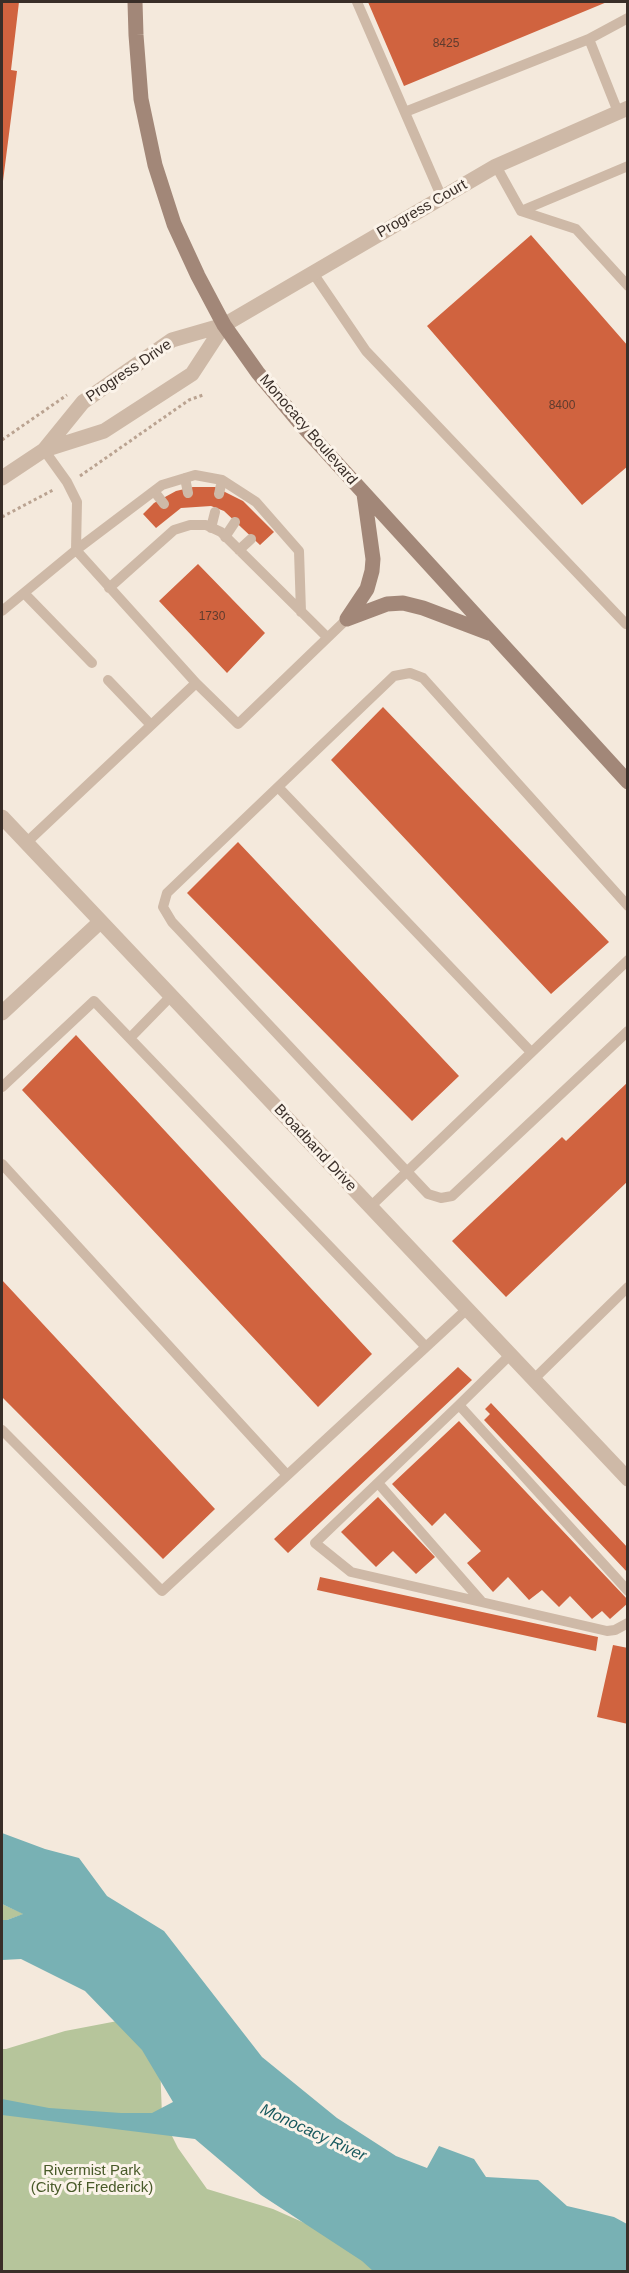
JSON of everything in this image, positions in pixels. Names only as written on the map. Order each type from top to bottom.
[{"type":"main road","name":"Monocacy Boulevard","points":[[135,2],[141,99],[155,165],[174,224],[224,325],[258,373],[298,422],[627,782]]},
{"type":"main road","points":[[347,619],[367,589],[372,571],[373,559],[364,494]]},
{"type":"main road","points":[[347,619],[387,604],[403,603],[423,608],[493,635]]},
{"type":"street","name":"Progress Court","points":[[224,325],[496,166],[623,110]]},
{"type":"street","name":"Progress Drive","points":[[44,450],[83,402],[171,340],[224,325]]},
{"type":"street","name":"Progress Drive","points":[[2,478],[44,450],[104,431],[192,374],[224,325]]},
{"type":"street","name":"Broadband Drive","points":[[2,817],[627,1479]]},
{"type":"street","points":[[2,1013],[100,921]]},
{"type":"lane","points":[[357,2],[442,198]]},
{"type":"lane","points":[[405,112],[589,39],[627,18]]},
{"type":"lane","points":[[589,39],[623,110]]},
{"type":"lane","points":[[496,166],[520,211],[576,229],[627,286]]},
{"type":"lane","points":[[520,211],[627,166]]},
{"type":"lane","points":[[313,273],[366,351],[627,623]]},
{"type":"lane","points":[[44,450],[67,482],[77,502],[76,550],[196,683],[238,724],[347,619]]},
{"type":"lane","points":[[2,611],[76,550],[162,485],[195,475],[222,480],[299,551],[301,612]]},
{"type":"lane","points":[[185,478],[188,493]]},
{"type":"lane","points":[[219,494],[222,480]]},
{"type":"lane","points":[[154,491],[164,504]]},
{"type":"lane","points":[[192,512],[193,525]]},
{"type":"lane","points":[[211,528],[215,512]]},
{"type":"lane","points":[[225,537],[235,522]]},
{"type":"lane","points":[[109,588],[174,530],[177,523],[206,525],[225,537],[327,637]]},
{"type":"lane","points":[[239,550],[251,539]]},
{"type":"lane","points":[[24,592],[92,663]]},
{"type":"lane","points":[[627,906],[423,678],[410,673],[394,676],[167,893],[163,907],[172,922],[428,1194],[441,1198],[452,1196],[627,1031]]},
{"type":"lane","points":[[108,680],[151,725]]},
{"type":"lane","points":[[26,843],[196,683]]},
{"type":"lane","points":[[278,787],[531,1052]]},
{"type":"lane","points":[[370,1207],[627,960]]},
{"type":"lane","points":[[130,1038],[171,996]]},
{"type":"lane","points":[[2,1087],[94,1000],[426,1347]]},
{"type":"lane","points":[[2,1164],[287,1475]]},
{"type":"lane","points":[[533,1380],[627,1287]]},
{"type":"lane","points":[[2,1430],[162,1591],[466,1310]]},
{"type":"lane","points":[[510,1356],[315,1544],[351,1572],[607,1631],[615,1630],[627,1623]]},
{"type":"lane","points":[[459,1405],[627,1592]]},
{"type":"lane","points":[[378,1483],[482,1602]]},
{"type":"path","points":[[2,517],[88,471],[189,400],[203,395]]},
{"type":"green space","points":[[2,1904],[24,1914],[2,1920]]},
{"type":"green space","name":"Rivermist Park (City Of Frederick)","points":[[128,2019],[160,2063],[162,2116],[178,2148],[207,2189],[273,2209],[413,2271],[2,2272],[2,2049],[65,2031]]},
{"type":"water","name":"Monocacy River","points":[[2,1833],[45,1849],[79,1858],[107,1896],[164,1931],[262,2057],[337,2118],[396,2156],[427,2168],[439,2146],[474,2159],[486,2177],[538,2180],[567,2206],[614,2217],[627,2224],[627,2271],[373,2271],[362,2261],[261,2195],[195,2139],[2,2115],[2,2099],[49,2108],[121,2113],[152,2113],[173,2102],[142,2050],[85,1991],[21,1959],[2,1960],[2,1920],[23,1914],[2,1904]]},
{"type":"building","points":[[2,2],[19,2],[11,70],[17,71],[3,181]]},
{"type":"building","points":[[368,2],[607,2],[404,86]]},
{"type":"building","points":[[531,235],[628,346],[628,466],[582,505],[427,326]]},
{"type":"building","points":[[193,487],[215,487],[243,501],[274,532],[260,545],[224,511],[211,506],[181,508],[156,528],[143,514],[154,503],[176,491]]},
{"type":"building","points":[[198,564],[265,633],[227,673],[159,601]]},
{"type":"building","points":[[383,707],[609,942],[551,994],[331,760]]},
{"type":"building","points":[[238,842],[459,1076],[412,1121],[187,893]]},
{"type":"building","points":[[76,1035],[372,1354],[318,1407],[22,1090]]},
{"type":"building","points":[[628,1082],[628,1181],[506,1297],[452,1241],[562,1137],[566,1141]]},
{"type":"building","points":[[2,1280],[215,1509],[163,1559],[2,1397]]},
{"type":"building","points":[[458,1367],[472,1380],[288,1553],[274,1539]]},
{"type":"building","points":[[491,1403],[628,1548],[628,1573],[484,1420],[490,1414],[485,1409]]},
{"type":"building","points":[[459,1421],[628,1600],[628,1603],[610,1619],[602,1611],[592,1619],[570,1596],[559,1607],[542,1590],[529,1600],[508,1577],[493,1592],[467,1563],[481,1551],[445,1513],[432,1526],[392,1484]]},
{"type":"building","points":[[378,1497],[435,1557],[416,1574],[393,1551],[376,1567],[341,1532]]},
{"type":"building","points":[[320,1577],[598,1637],[596,1651],[317,1590]]},
{"type":"building","points":[[613,1645],[628,1648],[628,1724],[597,1717]]}]
